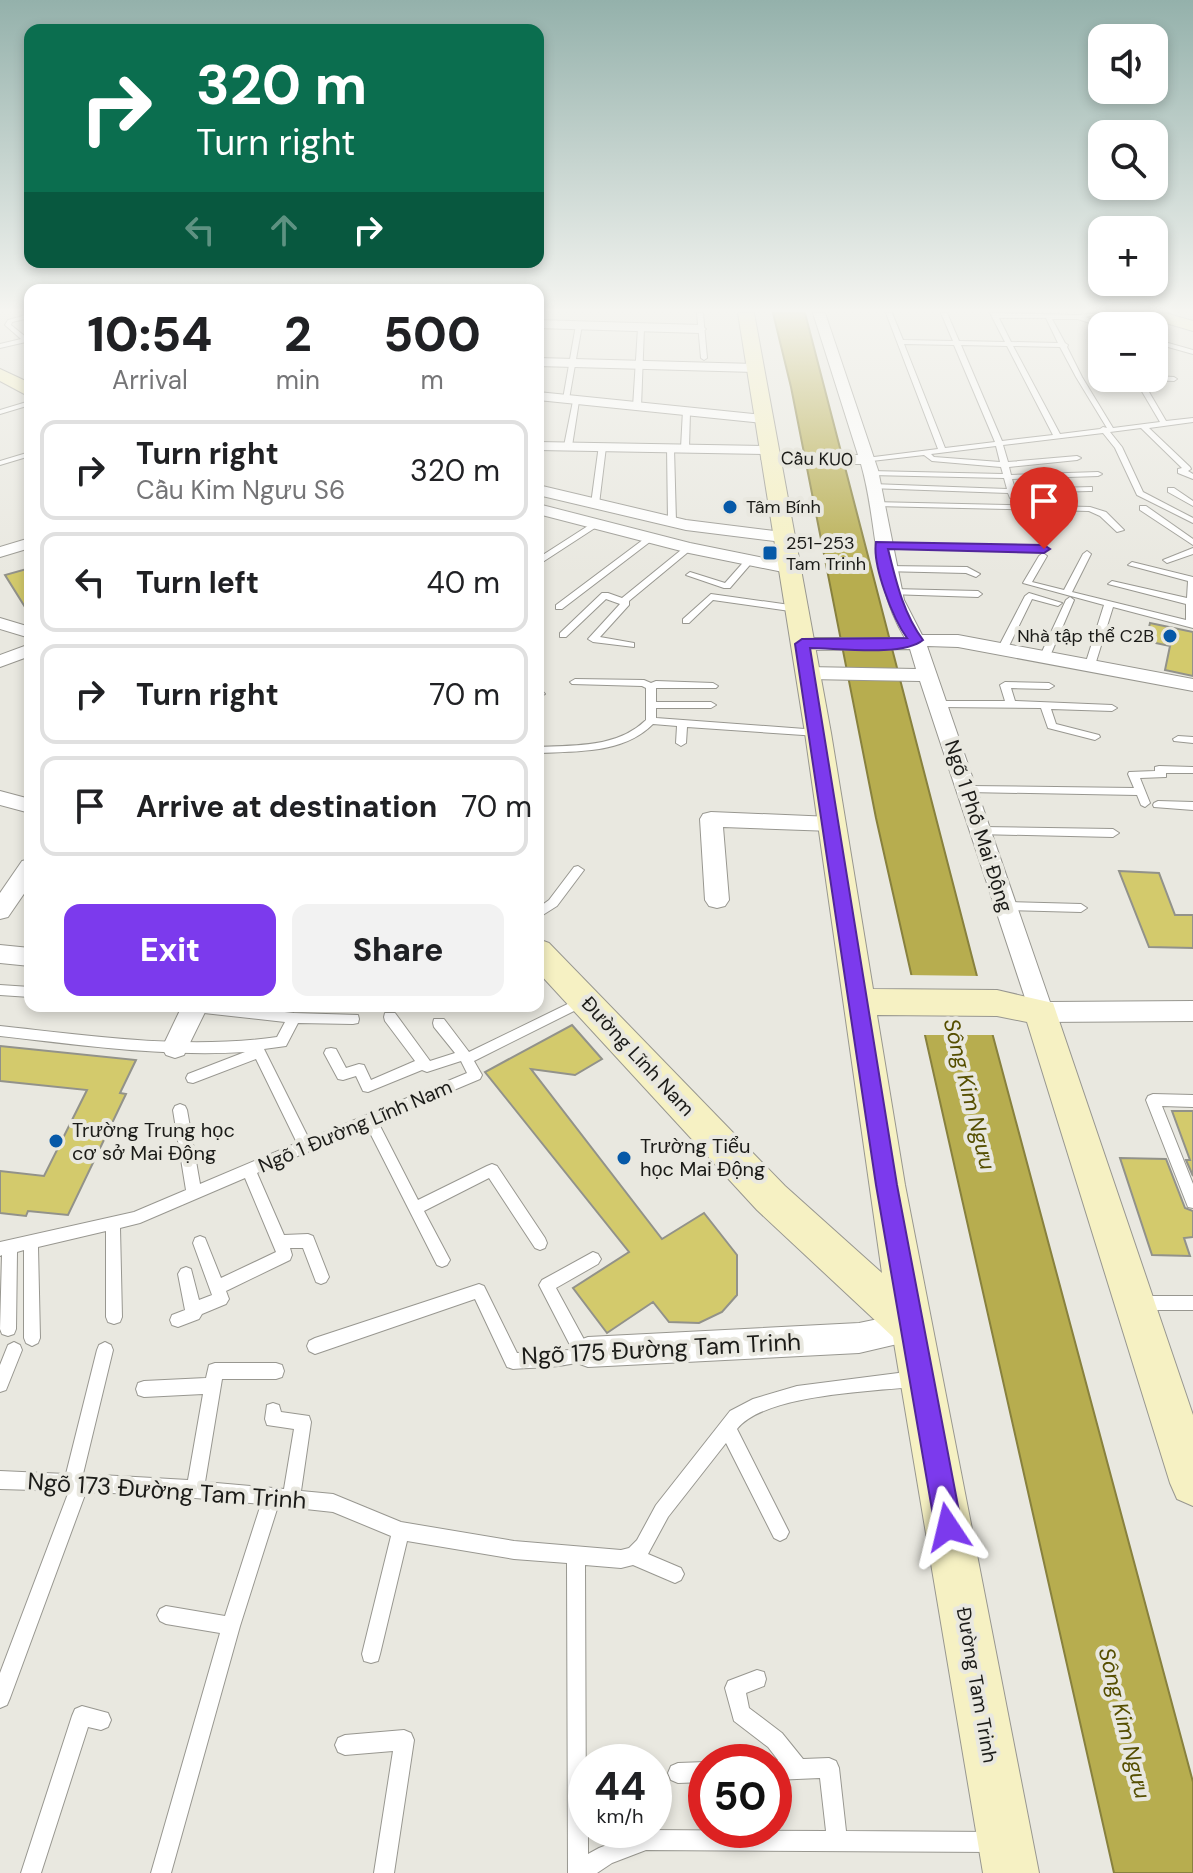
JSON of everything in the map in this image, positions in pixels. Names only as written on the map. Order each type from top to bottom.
[{"type":"main road","name":"Đường Tam Trinh","points":[[760,400],[775,456],[783,537],[797,609],[814,644],[818,674],[818,733],[832,824],[873,1002],[912,1327],[1008,1858]]},
{"type":"main road","name":"Đường Lĩnh Nam","points":[[544,957],[771,1198],[912,1327]]},
{"type":"main road","points":[[873,1002],[997,1003],[1041,1012],[1193,1483]]},
{"type":"street","points":[[575,400],[763,419]]},
{"type":"street","name":"Ngõ 1 Phố Mai Động","points":[[847,400],[870,473],[885,569],[906,627],[905,642],[928,675],[939,704],[1041,1012]]},
{"type":"street","name":"Cầu KU0","points":[[544,448],[678,448],[847,460],[870,473]]},
{"type":"street","points":[[544,491],[672,522],[783,537]]},
{"type":"street","points":[[544,511],[689,548],[788,568]]},
{"type":"street","points":[[0,552],[24,545]]},
{"type":"street","points":[[0,623],[24,631]]},
{"type":"street","points":[[814,644],[958,641],[1193,685]]},
{"type":"street","points":[[0,661],[24,652]]},
{"type":"street","points":[[818,674],[928,675]]},
{"type":"street","points":[[0,798],[24,804]]},
{"type":"street","points":[[717,900],[711,819],[832,824]]},
{"type":"street","points":[[0,911],[24,876]]},
{"type":"street","points":[[0,954],[24,956]]},
{"type":"street","points":[[1041,1012],[1193,1011]]},
{"type":"street","points":[[175,1048],[192,1012]]},
{"type":"street","name":"Ngõ 175 Đường Tam Trinh","points":[[586,1353],[859,1338],[912,1327]]},
{"type":"lane","points":[[568,446],[571,400]]},
{"type":"lane","points":[[637,400],[637,407]]},
{"type":"lane","points":[[922,400],[942,451]]},
{"type":"lane","points":[[980,400],[999,444],[1017,506]]},
{"type":"lane","points":[[1038,400],[1057,436]]},
{"type":"lane","points":[[1092,400],[1140,493],[1193,521]]},
{"type":"lane","points":[[1150,400],[1164,423]]},
{"type":"lane","points":[[0,412],[24,405]]},
{"type":"lane","points":[[672,522],[678,448],[686,412]]},
{"type":"lane","points":[[870,473],[926,453],[1107,428],[1193,420]]},
{"type":"lane","points":[[1142,425],[1190,469]]},
{"type":"lane","points":[[595,504],[602,447]]},
{"type":"lane","points":[[926,453],[932,459],[1005,465],[1077,458]]},
{"type":"lane","points":[[0,463],[24,456]]},
{"type":"lane","points":[[1190,469],[1181,471],[1193,477]]},
{"type":"lane","points":[[870,473],[1098,474]]},
{"type":"lane","points":[[870,473],[1011,491],[1089,489]]},
{"type":"lane","points":[[1171,490],[1193,504]]},
{"type":"lane","points":[[876,511],[1017,506],[1090,509],[1103,514],[1120,530]]},
{"type":"lane","points":[[1143,508],[1193,543]]},
{"type":"lane","points":[[544,558],[597,524]]},
{"type":"lane","points":[[559,607],[651,538]]},
{"type":"lane","points":[[881,545],[1043,553],[1027,583],[1068,596],[1191,625],[1192,579],[1132,565]]},
{"type":"lane","points":[[623,602],[689,548]]},
{"type":"lane","points":[[1167,560],[1193,551]]},
{"type":"lane","points":[[1045,656],[1087,554]]},
{"type":"lane","points":[[690,575],[727,586],[751,559]]},
{"type":"lane","points":[[885,569],[967,570],[976,574]]},
{"type":"lane","points":[[1112,584],[1191,602]]},
{"type":"lane","points":[[892,592],[978,594]]},
{"type":"lane","points":[[563,635],[605,595],[626,603],[593,639],[631,645]]},
{"type":"lane","points":[[1003,648],[1029,596],[1058,603]]},
{"type":"lane","points":[[686,621],[711,597],[797,609]]},
{"type":"lane","points":[[1090,665],[1109,605]]},
{"type":"lane","points":[[575,682],[644,683],[651,687]]},
{"type":"lane","points":[[651,687],[656,684],[713,686]]},
{"type":"lane","points":[[1011,704],[1005,685],[1049,686]]},
{"type":"lane","points":[[544,749],[627,740],[642,732],[651,721],[651,687]]},
{"type":"lane","points":[[939,704],[1112,708]]},
{"type":"lane","points":[[651,705],[711,705]]},
{"type":"lane","points":[[1045,706],[1052,726],[1095,737]]},
{"type":"lane","points":[[651,721],[818,733]]},
{"type":"lane","points":[[681,743],[682,723]]},
{"type":"lane","points":[[1178,739],[1193,740]]},
{"type":"lane","points":[[967,789],[1143,798],[1133,774],[1162,775],[1159,769],[1193,770]]},
{"type":"lane","points":[[1158,805],[1193,806]]},
{"type":"lane","points":[[981,831],[1113,833]]},
{"type":"lane","points":[[544,910],[553,903],[578,870]]},
{"type":"lane","points":[[1005,906],[1081,908]]},
{"type":"lane","points":[[0,990],[24,992]]},
{"type":"lane","name":"Ngõ 1 Đường Lĩnh Nam","points":[[5,1248],[135,1218],[370,1120],[475,1075],[465,1057],[586,1000]]},
{"type":"lane","points":[[244,1012],[294,1018],[353,1019]]},
{"type":"lane","points":[[390,1017],[427,1067],[465,1057],[439,1023]]},
{"type":"lane","points":[[0,1031],[175,1048],[239,1050],[281,1042],[294,1018]]},
{"type":"lane","points":[[193,1078],[259,1052],[306,1147]]},
{"type":"lane","points":[[331,1053],[343,1075],[359,1069],[368,1087],[424,1063]]},
{"type":"lane","points":[[1193,1101],[1153,1100],[1193,1202]]},
{"type":"lane","points":[[180,1110],[194,1194]]},
{"type":"lane","points":[[370,1120],[442,1260]]},
{"type":"lane","points":[[416,1208],[492,1170],[540,1243]]},
{"type":"lane","points":[[217,1288],[285,1255],[249,1171]]},
{"type":"lane","points":[[113,1224],[114,1317]]},
{"type":"lane","points":[[280,1242],[308,1241],[321,1277]]},
{"type":"lane","points":[[193,1310],[221,1299],[200,1243]]},
{"type":"lane","points":[[31,1244],[32,1338]]},
{"type":"lane","points":[[5,1248],[8,1329]]},
{"type":"lane","points":[[586,1353],[547,1285],[593,1259]]},
{"type":"lane","points":[[178,1320],[194,1314],[186,1274]]},
{"type":"lane","name":"Ngõ 175 Đường Tam Trinh","points":[[315,1346],[479,1291],[513,1361],[586,1353]]},
{"type":"lane","points":[[1136,1303],[1193,1303]]},
{"type":"lane","points":[[0,1384],[14,1350]]},
{"type":"lane","points":[[0,1698],[6,1662],[76,1483],[105,1350]]},
{"type":"lane","points":[[195,1489],[215,1371],[276,1371]]},
{"type":"lane","points":[[675,1574],[634,1556],[662,1511],[728,1428],[752,1405],[783,1397],[921,1379]]},
{"type":"lane","points":[[144,1389],[212,1386]]},
{"type":"lane","points":[[161,1873],[231,1626],[282,1498],[303,1422],[273,1419],[273,1411]]},
{"type":"lane","points":[[728,1428],[780,1532]]},
{"type":"lane","name":"Ngõ 173 Đường Tam Trinh","points":[[0,1480],[195,1489],[333,1503],[401,1531],[514,1550],[621,1559],[634,1556]]},
{"type":"lane","points":[[371,1654],[401,1531]]},
{"type":"lane","points":[[576,1554],[578,1873]]},
{"type":"lane","points":[[166,1615],[231,1626]]},
{"type":"lane","points":[[757,1679],[735,1688],[741,1714],[775,1740],[798,1769]]},
{"type":"lane","points":[[31,1873],[82,1716],[101,1720]]},
{"type":"lane","points":[[345,1745],[404,1740],[384,1873]]},
{"type":"lane","points":[[792,1769],[829,1768],[837,1841]]},
{"type":"lane","points":[[678,1773],[688,1773]]},
{"type":"lane","points":[[578,1873],[606,1855],[646,1840],[837,1841],[1008,1858]]},
{"type":"water","name":"Sông Kim Ngưu","points":[[794,400],[828,400],[979,984],[1193,1782],[1193,1873],[1114,1873],[876,818]]},
{"type":"pier","points":[[906,975],[981,976],[996,1035],[919,1035]]},
{"type":"building","points":[[24,570],[24,605],[5,575]]},
{"type":"building","points":[[1150,623],[1193,632],[1193,676],[1165,670],[1170,646],[1146,641]]},
{"type":"building","points":[[1119,871],[1159,873],[1175,915],[1193,915],[1193,948],[1149,947]]},
{"type":"building","points":[[572,1025],[602,1059],[575,1075],[531,1069],[662,1239],[704,1213],[737,1255],[737,1295],[722,1312],[699,1323],[669,1322],[653,1302],[607,1333],[573,1288],[629,1252],[485,1072]]},
{"type":"building","points":[[0,1046],[136,1060],[120,1093],[126,1094],[68,1215],[28,1211],[26,1216],[0,1213],[0,1171],[44,1176],[87,1090],[0,1081]]},
{"type":"building","points":[[1172,1111],[1193,1111],[1193,1176],[1186,1160],[1190,1160]]},
{"type":"building","points":[[1120,1158],[1166,1159],[1185,1208],[1193,1211],[1193,1237],[1184,1238],[1190,1256],[1152,1255]]},
{"type":"place","name":"Tâm Bính","points":[[730,507]]},
{"type":"place","name":"251-253 Tam Trinh","points":[[770,553]]},
{"type":"place","name":"Nhà tập thể C2B","points":[[1170,636]]},
{"type":"place","name":"Trường Trung học cơ sở Mai Động","points":[[56,1141]]},
{"type":"place","name":"Trường Tiểu học Mai Động","points":[[624,1158]]},
{"type":"route","points":[[948,1527],[886,1185],[802,644],[903,645],[916,640],[906,627],[892,592],[881,545],[1044,549]]}]
